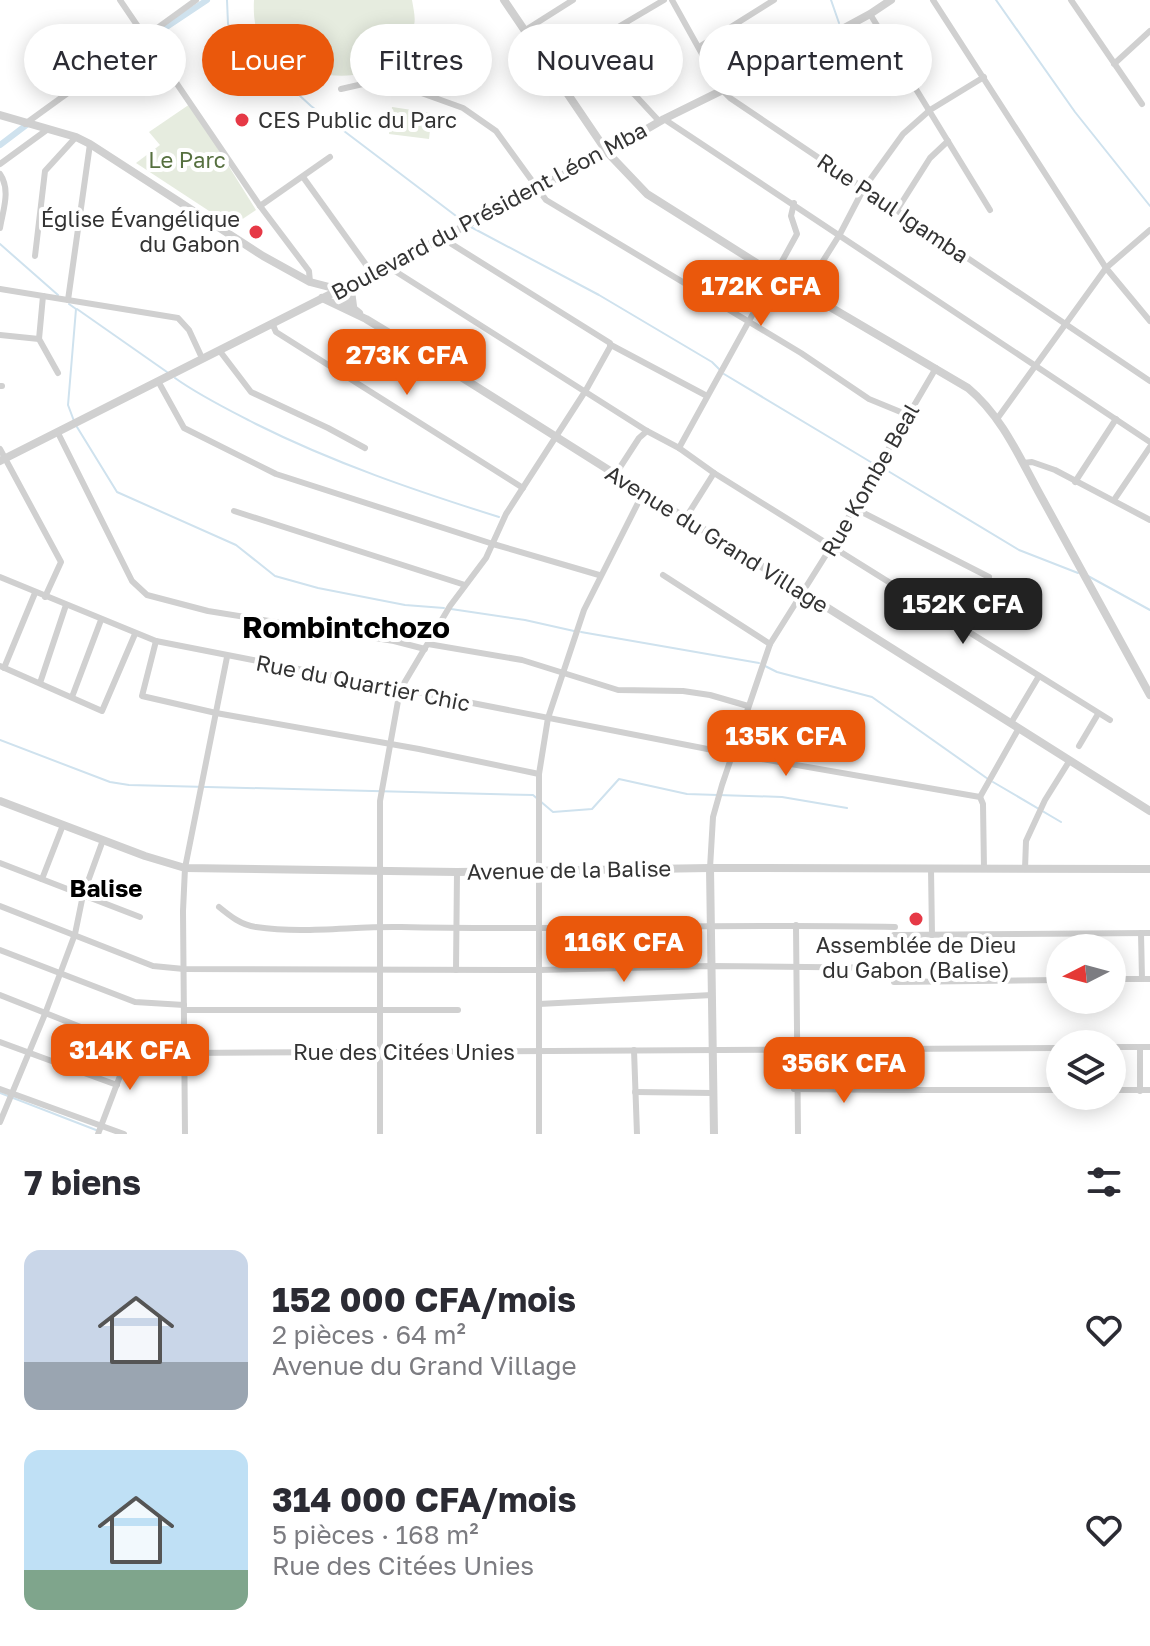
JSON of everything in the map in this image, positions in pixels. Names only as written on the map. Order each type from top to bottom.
[{"type":"street","points":[[120,0],[137,24]]},
{"type":"street","points":[[166,24],[196,0]]},
{"type":"street","points":[[504,0],[519,24]]},
{"type":"street","points":[[535,24],[573,0]]},
{"type":"street","points":[[623,24],[664,0]]},
{"type":"street","points":[[672,0],[699,47]]},
{"type":"street","points":[[736,24],[774,0]]},
{"type":"street","name":"Boulevard du Président Léon Mba","points":[[851,24],[891,0]]},
{"type":"street","points":[[933,0],[1106,268],[1150,321]]},
{"type":"street","points":[[1071,0],[1142,104]]},
{"type":"street","points":[[870,14],[990,210]]},
{"type":"street","points":[[1114,64],[1150,31]]},
{"type":"street","points":[[804,291],[840,234],[864,188],[903,134],[930,110],[984,77]]},
{"type":"street","points":[[341,89],[376,81],[414,90],[463,108],[496,131],[546,200],[748,320],[869,399],[908,415]]},
{"type":"street","points":[[25,124],[65,96]]},
{"type":"street","points":[[186,96],[260,206],[309,271],[318,300]]},
{"type":"street","points":[[569,96],[607,152],[647,194],[774,274],[968,388],[997,419],[1150,695]]},
{"type":"street","points":[[636,96],[662,120],[794,203],[1150,444],[1114,500]]},
{"type":"street","name":"Boulevard du Président Léon Mba","points":[[2,460],[442,238],[710,96]]},
{"type":"street","name":"Rue Paul Igamba","points":[[728,96],[1150,381]]},
{"type":"street","points":[[0,115],[90,144],[263,256],[310,282],[335,290],[366,319]]},
{"type":"street","points":[[0,164],[48,129]]},
{"type":"street","points":[[35,256],[45,171],[76,137]]},
{"type":"street","points":[[897,210],[930,158],[948,141]]},
{"type":"street","points":[[67,300],[90,144]]},
{"type":"street","points":[[260,206],[330,157]]},
{"type":"street","points":[[0,174],[6,184],[6,192],[0,228]]},
{"type":"street","points":[[303,177],[372,273]]},
{"type":"street","points":[[679,448],[797,234],[791,216],[794,203]]},
{"type":"street","points":[[997,419],[1106,268],[1150,230]]},
{"type":"street","points":[[442,238],[610,345],[707,396]]},
{"type":"street","points":[[387,266],[1110,720]]},
{"type":"street","points":[[350,283],[353,306]]},
{"type":"street","points":[[0,289],[178,318],[189,330],[202,358]]},
{"type":"street","points":[[43,296],[39,339],[58,373]]},
{"type":"street","name":"Avenue du Grand Village","points":[[318,300],[366,319],[1150,811]]},
{"type":"street","points":[[272,323],[276,332],[523,488]]},
{"type":"street","points":[[0,335],[39,339]]},
{"type":"street","points":[[380,1134],[380,801],[400,690],[445,613],[493,544],[506,514],[586,390],[610,345]]},
{"type":"street","points":[[219,349],[251,392],[365,448]]},
{"type":"street","name":"Rue Kombe Beal","points":[[710,868],[713,817],[770,644],[936,368]]},
{"type":"street","points":[[162,379],[184,428],[264,468],[493,544],[599,575]]},
{"type":"street","points":[[1075,482],[1116,419]]},
{"type":"street","points":[[615,475],[647,431]]},
{"type":"street","points":[[58,433],[132,581],[147,595],[221,614],[426,646],[499,654],[618,690],[683,691],[748,706]]},
{"type":"street","points":[[0,449],[2,460],[61,562],[45,597]]},
{"type":"street","points":[[1023,463],[1040,464],[1150,520]]},
{"type":"street","points":[[685,519],[714,473]]},
{"type":"street","name":"Rue des Citées Unies","points":[[0,995],[131,1047],[184,1050],[540,1051],[538,796],[548,718],[599,575],[643,493]]},
{"type":"street","points":[[854,508],[989,577]]},
{"type":"street","points":[[234,511],[465,585]]},
{"type":"street","points":[[663,575],[770,644]]},
{"type":"street","name":"Rue du Quartier Chic","points":[[1,579],[135,634],[227,657],[733,754],[980,797]]},
{"type":"street","points":[[35,593],[2,667],[102,711],[135,634]]},
{"type":"street","points":[[40,683],[66,605]]},
{"type":"street","points":[[72,697],[101,620]]},
{"type":"street","points":[[156,641],[142,696],[216,713],[539,774]]},
{"type":"street","points":[[185,1134],[185,868],[227,657]]},
{"type":"street","points":[[984,869],[983,804],[980,797],[1039,676]]},
{"type":"street","points":[[1079,746],[1098,714]]},
{"type":"street","points":[[1025,869],[1026,841],[1045,800],[1070,760]]},
{"type":"street","name":"Avenue de la Balise","points":[[0,801],[185,868],[457,872],[710,868],[1150,869]]},
{"type":"street","points":[[42,879],[63,825]]},
{"type":"street","points":[[0,1122],[75,934],[83,895],[103,840]]},
{"type":"street","points":[[0,863],[140,917]]},
{"type":"street","points":[[710,868],[714,1134]]},
{"type":"street","points":[[931,869],[932,935]]},
{"type":"street","points":[[456,970],[457,872]]},
{"type":"street","points":[[0,906],[153,966],[184,969],[894,968]]},
{"type":"street","points":[[219,907],[235,920],[252,927],[294,930],[796,925],[932,935],[1150,933]]},
{"type":"street","points":[[796,925],[795,1089],[798,1134]]},
{"type":"street","points":[[1141,933],[1142,979]]},
{"type":"street","points":[[0,950],[135,1002],[184,1008],[458,1010]]},
{"type":"street","points":[[1126,979],[1150,979]]},
{"type":"street","points":[[894,982],[1046,980]]},
{"type":"street","points":[[539,1004],[712,995]]},
{"type":"street","points":[[0,1042],[117,1085]]},
{"type":"street","points":[[100,1129],[131,1047]]},
{"type":"street","points":[[1126,1047],[1150,1047]]},
{"type":"street","points":[[1140,1047],[1140,1091]]},
{"type":"street","points":[[539,1134],[540,1051],[1046,1048]]},
{"type":"street","points":[[634,1050],[637,1134]]},
{"type":"street","points":[[0,1089],[10,1096],[100,1129],[124,1134]]},
{"type":"street","points":[[795,1089],[1046,1090]]},
{"type":"street","points":[[1126,1090],[1150,1090]]},
{"type":"street","points":[[635,1092],[713,1093]]},
{"type":"green space","points":[[254,0],[412,0],[415,22],[350,24],[350,75],[334,75],[334,24],[255,24]]},
{"type":"green space","name":"Le Parc","points":[[190,104],[256,210],[232,226],[136,163],[160,145],[149,132]]},
{"type":"green space","points":[[392,107],[432,113],[429,139],[389,134]]},
{"type":"waterway","points":[[171,24],[207,0]]},
{"type":"waterway","points":[[227,0],[228,24],[238,39],[311,106],[464,222]]},
{"type":"waterway","points":[[831,0],[839,23]]},
{"type":"waterway","points":[[996,0],[1075,112],[1150,206]]},
{"type":"waterway","points":[[0,145],[29,123]]},
{"type":"waterway","points":[[469,226],[599,295],[712,362],[720,370]]},
{"type":"waterway","points":[[0,244],[58,295]]},
{"type":"waterway","points":[[69,304],[76,309],[68,405],[74,421]]},
{"type":"waterway","points":[[77,309],[167,372]]},
{"type":"waterway","points":[[724,374],[874,464]]},
{"type":"waterway","points":[[175,378],[256,424],[345,464],[499,517]]},
{"type":"waterway","points":[[77,427],[117,492],[236,545],[275,576],[405,605],[444,608]]},
{"type":"waterway","points":[[883,468],[1019,550],[1078,573]]},
{"type":"waterway","points":[[1088,576],[1150,610]]},
{"type":"waterway","points":[[451,609],[574,631]]},
{"type":"waterway","points":[[581,632],[759,663]]},
{"type":"waterway","points":[[765,666],[777,672],[872,697],[988,779]]},
{"type":"waterway","points":[[0,740],[110,782],[129,785],[533,795],[553,812],[592,809],[619,779],[687,794],[782,797],[847,808]]},
{"type":"waterway","points":[[993,782],[1061,822]]},
{"type":"waterway","points":[[0,1093],[96,1130]]},
{"type":"place","name":"CES Public du Parc","points":[[242,120]]},
{"type":"place","name":"Église Évangélique du Gabon","points":[[256,232]]},
{"type":"place","name":"Assemblée de Dieu du Gabon (Balise)","points":[[916,919]]},
{"type":"district","name":"Rombintchozo","points":[[346,628]]},
{"type":"district","name":"Balise","points":[[106,889]]}]
